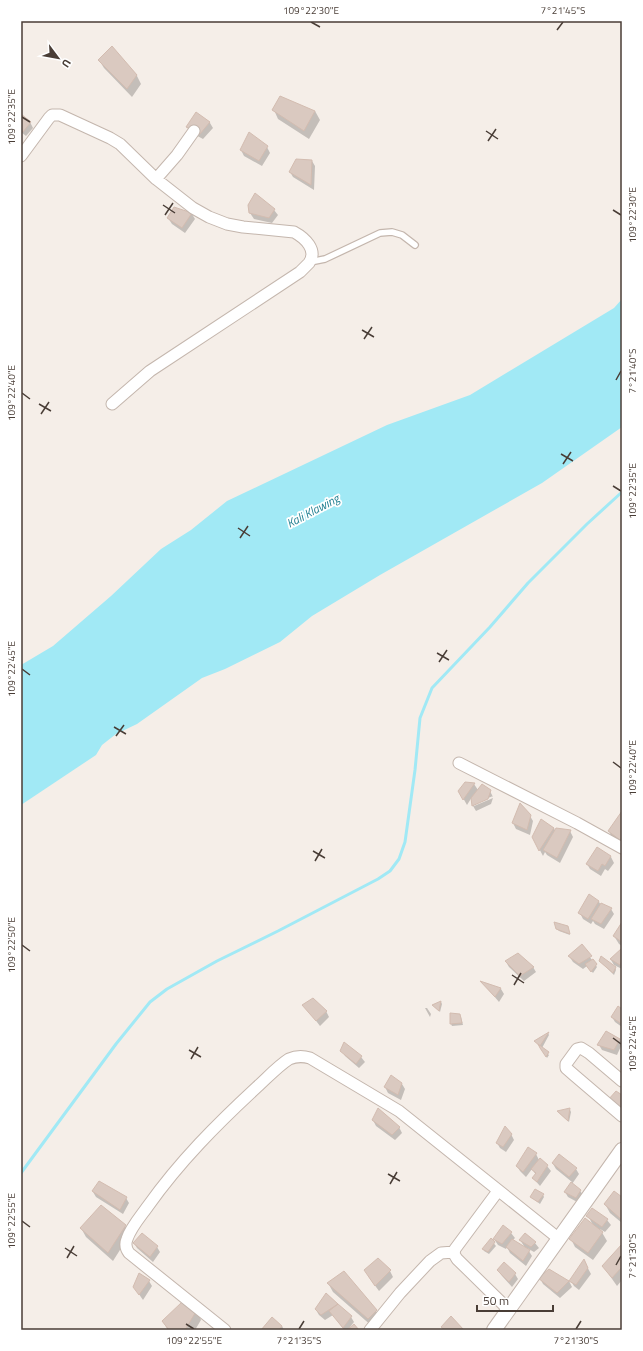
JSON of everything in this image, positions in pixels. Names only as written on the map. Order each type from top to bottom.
[{"type":"street","points":[[21,156],[49,118],[56,114],[120,144],[156,179],[193,208],[208,217],[226,224],[243,227],[294,232],[302,236],[312,249],[312,256],[309,262],[300,272],[150,370],[112,404]]},
{"type":"street","points":[[156,179],[194,131]]},
{"type":"street","points":[[459,763],[577,823],[622,848]]},
{"type":"street","points":[[622,1081],[581,1048],[577,1049],[566,1064],[566,1068],[622,1116]]},
{"type":"street","points":[[225,1330],[132,1256],[127,1250],[126,1240],[133,1227],[156,1196],[195,1147],[231,1111],[290,1059],[301,1056],[310,1058],[399,1111],[558,1238]]},
{"type":"street","points":[[494,1330],[622,1150]]},
{"type":"street","points":[[454,1252],[498,1190]]},
{"type":"street","points":[[454,1252],[457,1259],[508,1309]]},
{"type":"street","points":[[370,1330],[400,1293],[430,1261],[441,1253],[454,1252]]},
{"type":"lane","points":[[309,262],[325,259],[380,233],[392,232],[402,235],[415,245]]},
{"type":"water","name":"Kali Klawing","points":[[622,299],[622,427],[542,483],[380,575],[312,616],[280,642],[225,669],[202,678],[137,724],[116,734],[102,745],[96,755],[21,805],[21,665],[53,646],[111,596],[161,549],[191,530],[227,501],[387,425],[470,395],[614,308]]},
{"type":"building","points":[[112,46],[137,75],[127,89],[98,60]]},
{"type":"building","points":[[280,96],[315,111],[304,131],[272,110]]},
{"type":"building","points":[[196,112],[210,122],[200,134],[186,127]]},
{"type":"building","points":[[21,114],[31,122],[23,132],[21,130]]},
{"type":"building","points":[[249,132],[268,146],[259,161],[240,150]]},
{"type":"building","points":[[296,159],[312,160],[311,185],[289,172]]},
{"type":"building","points":[[255,193],[275,209],[269,218],[249,213],[248,205]]},
{"type":"building","points":[[174,207],[192,213],[182,228],[167,218]]},
{"type":"building","points":[[465,782],[475,783],[463,800],[458,791]]},
{"type":"building","points":[[482,784],[491,790],[488,799],[472,806],[471,798]]},
{"type":"building","points":[[520,803],[531,815],[527,830],[512,823]]},
{"type":"building","points":[[622,811],[622,837],[620,840],[608,831]]},
{"type":"building","points":[[541,819],[554,828],[539,851],[532,837]]},
{"type":"building","points":[[556,828],[571,830],[557,858],[543,850]]},
{"type":"building","points":[[597,847],[611,856],[605,866],[602,864],[598,871],[586,864]]},
{"type":"building","points":[[589,894],[599,901],[588,919],[578,913]]},
{"type":"building","points":[[601,903],[612,908],[601,924],[591,919]]},
{"type":"building","points":[[554,922],[568,926],[570,934],[556,929]]},
{"type":"building","points":[[622,922],[622,942],[613,936]]},
{"type":"building","points":[[582,944],[592,956],[579,964],[568,956]]},
{"type":"building","points":[[622,948],[622,961],[620,965],[610,959]]},
{"type":"building","points":[[518,953],[534,967],[520,976],[505,961]]},
{"type":"building","points":[[601,956],[616,967],[613,973],[599,961]]},
{"type":"building","points":[[593,959],[597,964],[591,972],[585,964]]},
{"type":"building","points":[[480,981],[501,988],[495,997]]},
{"type":"building","points":[[313,998],[327,1011],[316,1021],[302,1005]]},
{"type":"building","points":[[441,1001],[439,1011],[432,1005]]},
{"type":"building","points":[[618,1006],[622,1009],[622,1024],[611,1017]]},
{"type":"building","points":[[450,1013],[460,1014],[462,1023],[450,1024]]},
{"type":"building","points":[[606,1031],[620,1039],[614,1050],[597,1045]]},
{"type":"building","points":[[549,1032],[540,1046],[534,1041]]},
{"type":"building","points":[[344,1042],[362,1056],[356,1064],[340,1051]]},
{"type":"building","points":[[538,1044],[549,1052],[546,1057],[540,1048]]},
{"type":"building","points":[[391,1075],[402,1083],[398,1095],[384,1087]]},
{"type":"building","points":[[616,1091],[622,1095],[622,1108],[608,1100]]},
{"type":"building","points":[[378,1108],[400,1127],[392,1135],[372,1120]]},
{"type":"building","points":[[570,1108],[568,1121],[557,1111]]},
{"type":"building","points":[[505,1126],[512,1134],[503,1147],[496,1143]]},
{"type":"building","points":[[528,1147],[537,1153],[523,1172],[516,1166]]},
{"type":"building","points":[[559,1154],[577,1168],[569,1177],[552,1163]]},
{"type":"building","points":[[540,1158],[548,1165],[537,1182],[532,1178],[536,1173],[531,1169]]},
{"type":"building","points":[[99,1181],[127,1197],[120,1210],[92,1191]]},
{"type":"building","points":[[571,1182],[581,1190],[576,1198],[564,1192]]},
{"type":"building","points":[[535,1189],[544,1194],[538,1202],[530,1197]]},
{"type":"building","points":[[614,1191],[622,1197],[622,1220],[604,1204]]},
{"type":"building","points":[[101,1205],[126,1225],[108,1253],[80,1228]]},
{"type":"building","points":[[592,1208],[608,1219],[602,1227],[586,1216]]},
{"type":"building","points":[[585,1218],[603,1232],[588,1253],[569,1239]]},
{"type":"building","points":[[503,1225],[512,1232],[502,1244],[493,1239]]},
{"type":"building","points":[[142,1233],[158,1246],[150,1257],[133,1243]]},
{"type":"building","points":[[525,1233],[536,1242],[531,1247],[519,1240]]},
{"type":"building","points":[[491,1238],[495,1242],[488,1252],[482,1249]]},
{"type":"building","points":[[512,1239],[530,1250],[523,1261],[506,1247]]},
{"type":"building","points":[[622,1244],[622,1267],[612,1278],[602,1266]]},
{"type":"building","points":[[378,1258],[391,1270],[375,1286],[364,1270]]},
{"type":"building","points":[[584,1259],[588,1268],[576,1285],[569,1281]]},
{"type":"building","points":[[504,1262],[516,1273],[509,1282],[497,1270]]},
{"type":"building","points":[[549,1269],[569,1281],[557,1293],[538,1278]]},
{"type":"building","points":[[344,1271],[377,1310],[368,1319],[327,1283]]},
{"type":"building","points":[[139,1273],[150,1280],[139,1295],[133,1287]]},
{"type":"building","points":[[326,1293],[338,1304],[321,1315],[315,1309]]},
{"type":"building","points":[[182,1302],[197,1310],[185,1330],[169,1330],[162,1321]]},
{"type":"building","points":[[338,1304],[352,1316],[343,1328],[329,1311]]},
{"type":"building","points":[[451,1316],[464,1330],[445,1330],[441,1327]]},
{"type":"building","points":[[272,1317],[282,1326],[279,1330],[261,1330]]},
{"type":"building","points":[[354,1324],[359,1330],[347,1330]]},
{"type":"waterway","points":[[21,1173],[116,1044],[150,1002],[167,989],[217,961],[378,879],[390,871],[399,859],[405,842],[415,770],[420,718],[432,688],[490,627],[528,583],[587,524],[622,492]]}]
